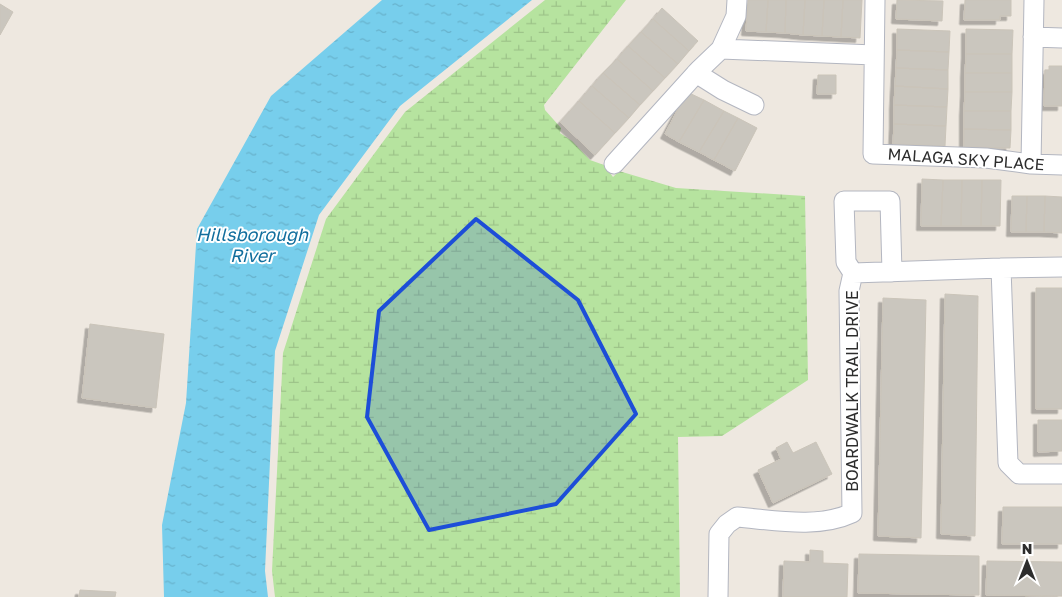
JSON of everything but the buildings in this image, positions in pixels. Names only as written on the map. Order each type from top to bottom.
[{"type":"street","points":[[614,164],[696,73],[721,49],[736,16],[737,0]]},
{"type":"street","name":"MALAGA SKY PLACE","points":[[875,0],[873,154],[986,158],[1031,164],[1062,165]]},
{"type":"street","points":[[1031,164],[1034,0]]},
{"type":"street","points":[[1033,37],[1062,38]]},
{"type":"street","points":[[721,49],[874,55]]},
{"type":"street","points":[[696,73],[754,105]]},
{"type":"street","points":[[853,274],[846,262],[844,201],[890,201],[892,272]]},
{"type":"street","name":"BOARDWALK TRAIL DRIVE","points":[[718,597],[719,534],[727,524],[737,517],[807,522],[839,519],[852,513],[849,291],[853,274],[1062,267]]},
{"type":"street","points":[[1001,268],[1008,462],[1019,474],[1062,474]]},
{"type":"highlighted area","points":[[476,219],[578,300],[636,414],[556,504],[429,530],[367,417],[379,311]]},
{"type":"green space","points":[[545,0],[626,0],[544,105],[545,110],[561,128],[560,133],[572,141],[590,160],[604,165],[613,177],[619,171],[676,188],[805,196],[808,380],[722,436],[678,437],[680,597],[275,597],[272,571],[283,353],[326,219],[405,112]]},
{"type":"water","name":"Hillsborough River","points":[[382,0],[532,0],[400,106],[319,215],[275,351],[265,571],[268,597],[164,597],[162,525],[186,403],[197,229],[271,96]]}]
